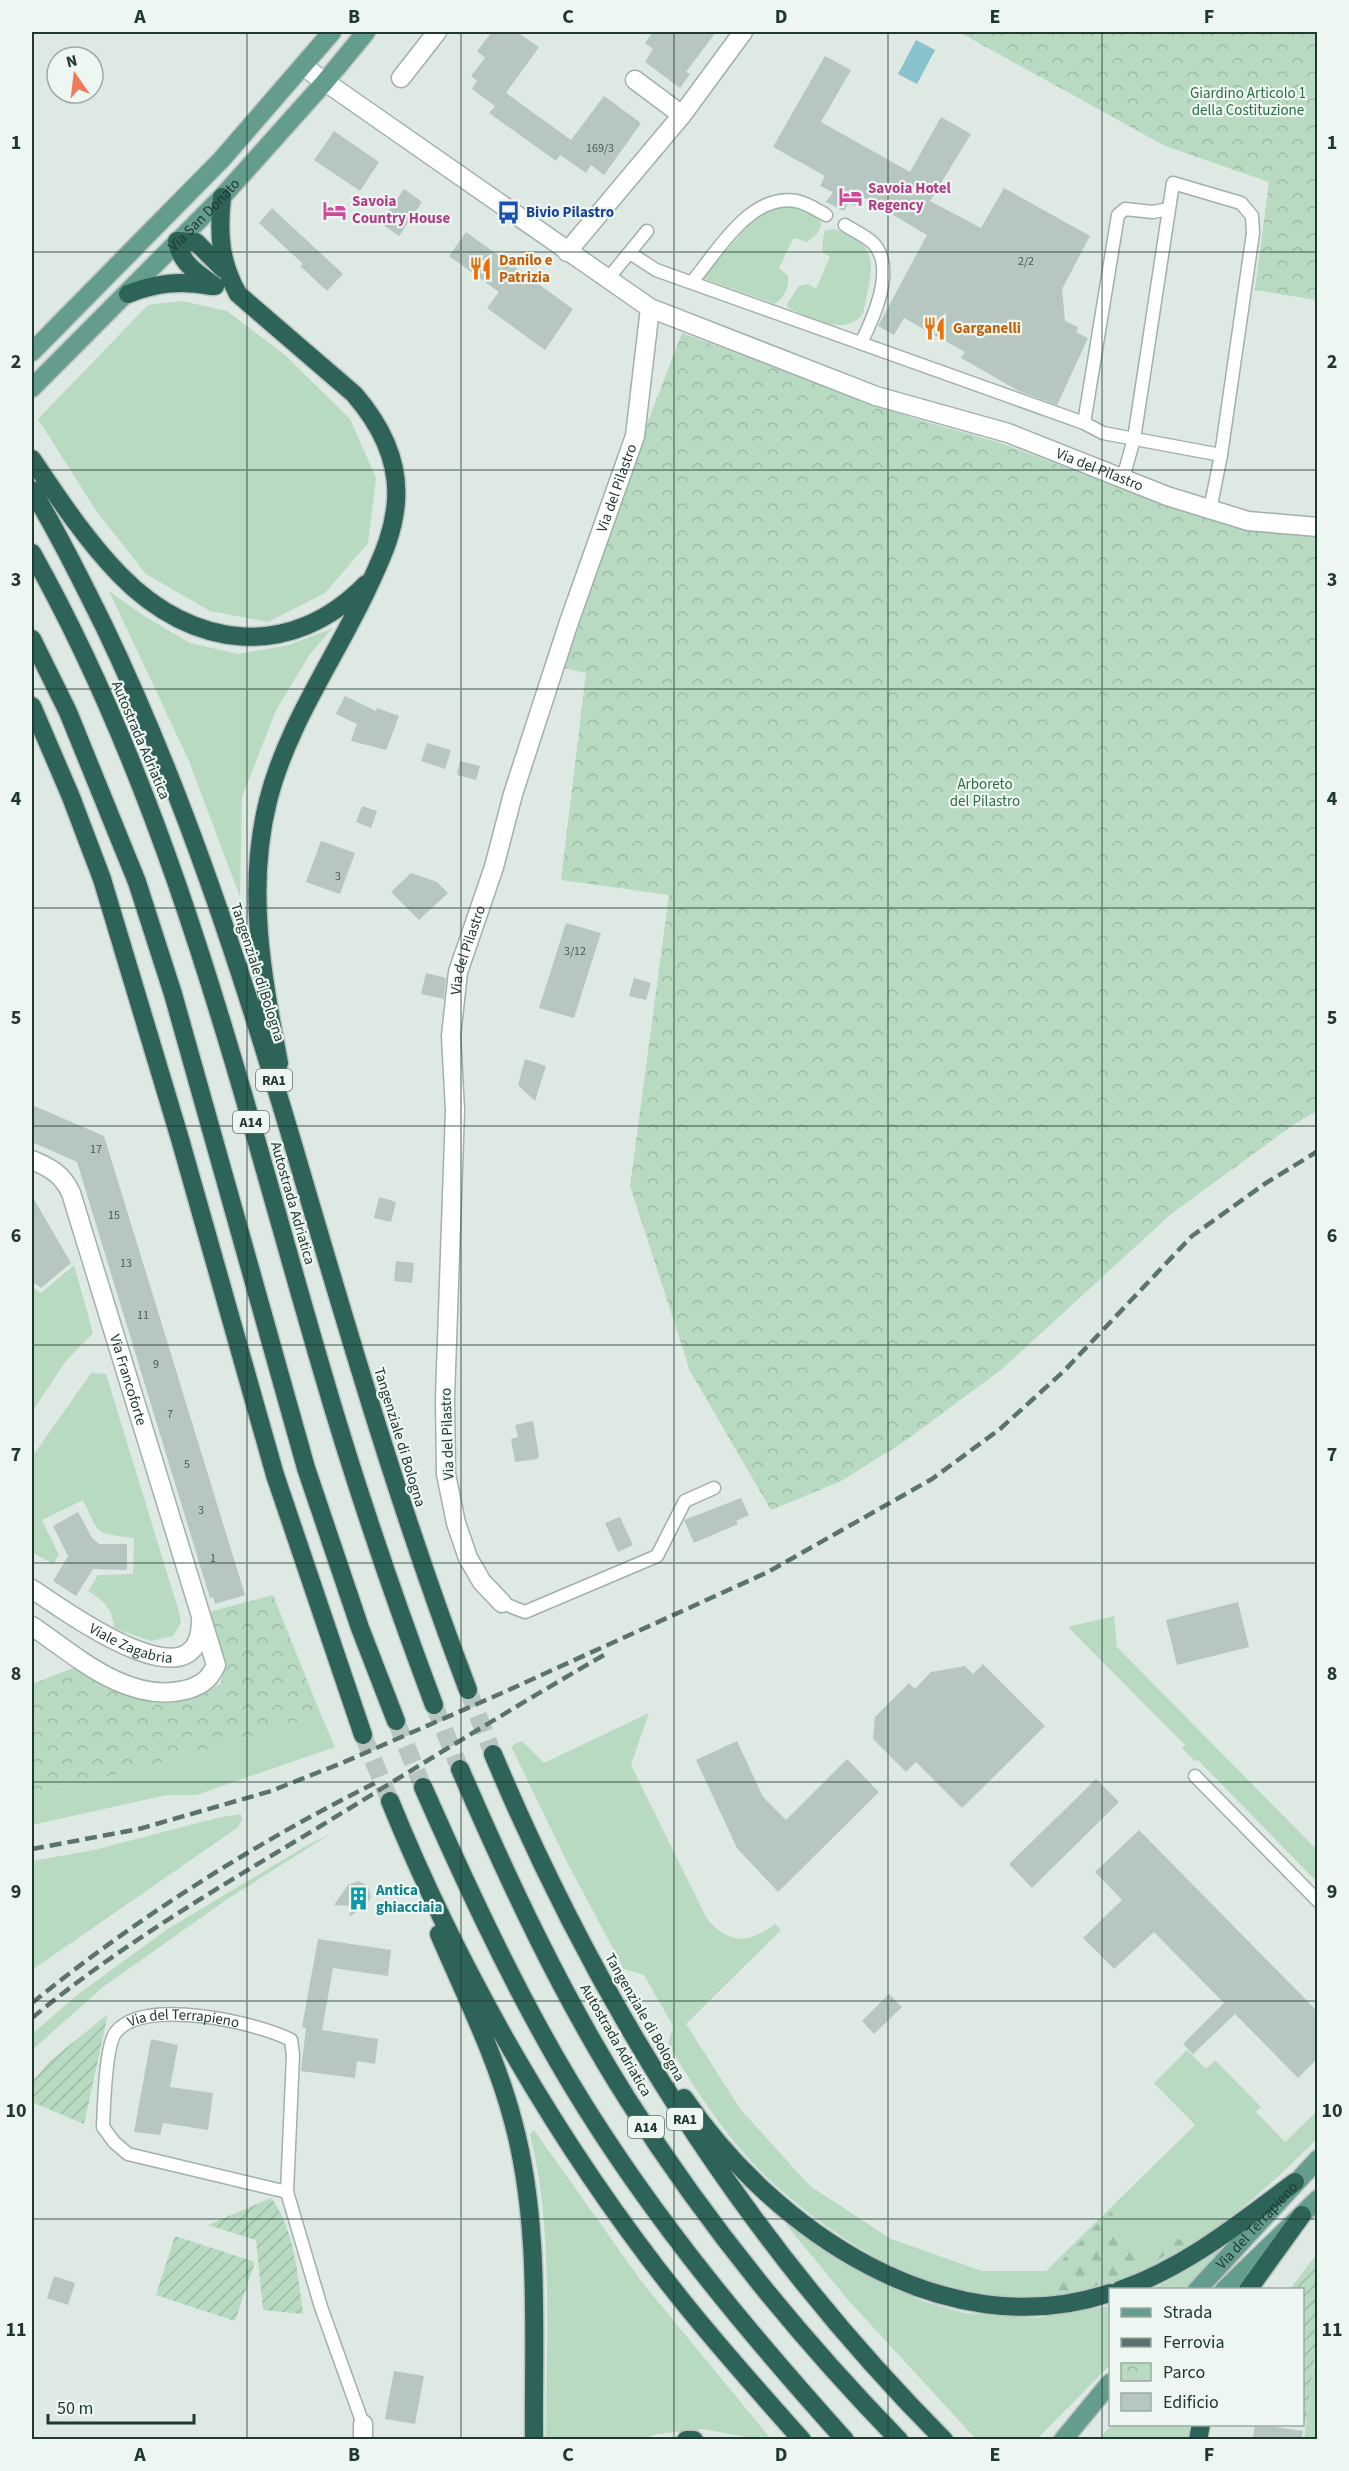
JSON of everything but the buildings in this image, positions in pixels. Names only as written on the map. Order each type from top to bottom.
[{"type":"highway","points":[[221,281],[219,239],[222,197]]},
{"type":"highway","points":[[177,241],[188,239],[196,242],[216,260],[221,281],[354,394],[379,428],[394,471],[396,499],[386,552],[356,617],[287,746],[275,775],[261,839],[256,893],[262,970],[298,1164]]},
{"type":"highway","points":[[128,294],[154,284],[221,281]]},
{"type":"highway","points":[[32,459],[85,535],[122,577],[148,598],[205,630],[232,637],[257,638],[306,627],[328,616],[349,601],[373,576]]},
{"type":"highway","name":"Tangenziale di Bologna","points":[[32,490],[75,567],[130,680],[201,856],[245,982],[385,1450],[433,1598],[468,1690]]},
{"type":"highway","name":"Autostrada Adriatica","points":[[32,553],[104,696],[139,777],[171,864],[210,982],[348,1456],[378,1550],[434,1705]]},
{"type":"highway","name":"A14","points":[[32,639],[68,712],[137,882],[173,994],[306,1468],[360,1628],[396,1721]]},
{"type":"highway","points":[[32,706],[71,796],[102,879],[151,1037],[275,1475],[363,1735]]},
{"type":"highway","name":"Tangenziale di Bologna","points":[[493,1754],[543,1865],[577,1931],[657,2076],[699,2142],[769,2241],[818,2302],[944,2439]]},
{"type":"highway","name":"Autostrada Adriatica","points":[[460,1769],[532,1926],[628,2099],[745,2265],[791,2322],[899,2439]]},
{"type":"highway","name":"A14","points":[[423,1787],[465,1885],[506,1967],[557,2061],[596,2123],[710,2284],[762,2348],[845,2439]]},
{"type":"highway","points":[[534,2439],[529,2200],[514,2123],[503,2084],[427,1907],[393,1808],[439,1910],[488,2006],[571,2147],[680,2298],[802,2439]]},
{"type":"highway","points":[[577,1931],[694,2112],[736,2163],[790,2215],[852,2258],[894,2278],[948,2296],[1002,2306],[1046,2305],[1089,2300],[1109,2293]]},
{"type":"highway","points":[[1123,2288],[1161,2273],[1197,2253],[1295,2182]]},
{"type":"highway","points":[[1249,2288],[1302,2215]]},
{"type":"highway","points":[[686,2439],[694,2439]]},
{"type":"main road","name":"Via San Donato","points":[[34,349],[222,159],[332,32]]},
{"type":"main road","name":"Via San Donato","points":[[32,388],[222,197],[324,83],[366,32]]},
{"type":"main road","points":[[159,224],[177,241]]},
{"type":"main road","name":"Via del Terrapieno","points":[[1198,2288],[1317,2158]]},
{"type":"main road","name":"Via del Terrapieno","points":[[1225,2288],[1317,2199]]},
{"type":"main road","points":[[1064,2439],[1109,2384]]},
{"type":"main road","points":[[1064,2439],[1109,2401]]},
{"type":"street","points":[[401,78],[437,32]]},
{"type":"street","points":[[567,252],[682,115],[743,32]]},
{"type":"street","name":"Via del Pilastro","points":[[303,67],[650,309],[876,396],[1008,433],[1210,510],[1248,521],[1317,527]]},
{"type":"street","points":[[635,80],[682,115]]},
{"type":"street","name":"Via del Pilastro","points":[[502,1602],[482,1582],[468,1557],[456,1523],[446,1474],[446,1376],[455,1110],[451,1036],[458,972],[494,867],[513,794],[569,622],[635,436],[650,309]]},
{"type":"street","name":"Via Francoforte","points":[[32,1160],[49,1167],[64,1178],[71,1193],[201,1617]]},
{"type":"street","name":"Viale Zagabria","points":[[32,1589],[110,1639],[137,1652],[160,1658],[186,1654],[196,1645],[201,1633],[201,1617]]},
{"type":"street","points":[[32,1626],[93,1667],[131,1688],[155,1693],[176,1692],[193,1688],[211,1678],[216,1665],[201,1617]]},
{"type":"lane","points":[[1123,478],[1134,439],[1173,183],[1240,203],[1252,216],[1254,233],[1221,455],[1210,510]]},
{"type":"lane","points":[[692,282],[735,231],[761,207],[772,202],[797,201],[826,215]]},
{"type":"lane","points":[[1084,423],[1118,215],[1125,209],[1153,212],[1168,209]]},
{"type":"lane","points":[[845,225],[874,243],[880,260],[881,300],[861,344]]},
{"type":"lane","points":[[607,280],[647,231]]},
{"type":"lane","points":[[630,253],[656,270],[1084,423],[1103,433],[1221,455]]},
{"type":"lane","points":[[502,1602],[525,1612],[657,1556],[685,1501],[714,1488]]},
{"type":"lane","points":[[1195,1776],[1317,1901]]},
{"type":"lane","name":"Via del Terrapieno","points":[[287,2192],[128,2154],[114,2142],[103,2127],[108,2062],[114,2034],[127,2020],[155,2014],[234,2023],[272,2031],[291,2040],[293,2055],[287,2192],[321,2307],[363,2432]]},
{"type":"green space","name":"Giardino Articolo 1 della Costituzione","points":[[959,32],[1317,32],[1317,300],[1255,290],[1269,182],[1165,146]]},
{"type":"green space","points":[[795,205],[811,210],[821,219],[820,227],[815,236],[806,242],[797,238],[793,239],[779,268],[788,276],[787,288],[775,304],[705,279],[705,275],[760,212],[771,206]]},
{"type":"green space","points":[[833,229],[850,235],[861,243],[867,251],[871,273],[863,314],[855,321],[837,325],[817,320],[788,308],[787,304],[799,286],[808,284],[816,289],[830,257],[822,251],[824,231]]},
{"type":"green space","points":[[182,301],[227,311],[285,355],[350,419],[376,478],[368,543],[325,593],[268,622],[210,611],[146,574],[97,512],[38,419],[148,305]]},
{"type":"green space","name":"Arboreto del Pilastro","points":[[682,333],[913,418],[1001,443],[1169,507],[1238,528],[1317,537],[1317,1111],[1293,1125],[1171,1214],[1002,1369],[905,1441],[841,1481],[771,1510],[690,1371],[630,1186],[669,895],[561,880],[586,673],[564,668],[648,421]]},
{"type":"green space","points":[[109,591],[144,616],[190,643],[238,654],[289,645],[333,628],[310,654],[276,710],[242,797],[240,897],[189,761]]},
{"type":"green space","points":[[74,1265],[93,1333],[65,1362],[32,1412],[32,1287],[41,1293]]},
{"type":"green space","points":[[91,1373],[106,1374],[179,1612],[181,1623],[173,1636],[151,1641],[114,1628],[110,1610],[99,1598],[88,1591],[98,1575],[133,1574],[134,1538],[100,1531],[83,1500],[42,1520],[59,1555],[53,1564],[32,1552],[32,1457]]},
{"type":"green space","points":[[273,1595],[321,1715],[137,1770],[32,1792],[32,1727],[35,1725],[32,1718],[32,1684],[76,1667],[111,1687],[136,1697],[163,1701],[193,1695],[221,1684],[224,1664],[209,1612]]},
{"type":"green space","points":[[1114,1616],[1117,1647],[1317,1850],[1317,1882],[1198,1760],[1195,1761],[1182,1748],[1185,1745],[1068,1627]]},
{"type":"green space","points":[[649,1713],[631,1765],[707,1919],[724,1934],[739,1939],[756,1935],[775,1924],[781,1930],[686,2024],[741,2110],[810,2186],[891,2239],[982,2271],[1046,2271],[1195,2125],[1154,2083],[1187,2050],[1206,2069],[1215,2060],[1261,2107],[1256,2112],[1285,2142],[1317,2111],[1317,2139],[1226,2221],[1174,2257],[1120,2281],[1073,2293],[1026,2299],[993,2297],[959,2291],[895,2267],[835,2232],[807,2212],[765,2175],[733,2141],[692,2083],[668,2044],[673,2026],[644,1975],[624,1969],[568,1864],[511,1746],[522,1741],[544,1763]]},
{"type":"green space","points":[[321,1715],[335,1747],[196,1795],[167,1795],[32,1825],[32,1792],[137,1770]]},
{"type":"green space","points":[[241,1814],[242,1820],[237,1828],[32,1970],[32,1861],[94,1850],[217,1818]]},
{"type":"green space","points":[[330,1834],[226,1900],[103,1987],[32,2050],[32,2034],[80,1993],[166,1930]]},
{"type":"green space","points":[[108,2014],[84,2124],[32,2102],[32,2077],[35,2078],[50,2061]]},
{"type":"green space","points":[[534,2130],[641,2281],[771,2439],[755,2439],[704,2429],[657,2434],[642,2439],[546,2439],[546,2247],[538,2171],[530,2135]]},
{"type":"green space","points":[[271,2198],[290,2239],[303,2314],[263,2310],[256,2240],[208,2225]]},
{"type":"green space","points":[[1110,2211],[1115,2217],[1119,2237],[1135,2248],[1147,2247],[1174,2238],[1186,2241],[1186,2244],[1156,2260],[1094,2286],[1056,2293],[1042,2291],[1051,2289],[1054,2279],[1072,2273],[1069,2269],[1054,2269]]},
{"type":"green space","points":[[785,2223],[865,2275],[925,2302],[964,2313],[1036,2318],[1109,2306],[1109,2366],[1037,2439],[976,2439],[849,2301]]},
{"type":"green space","points":[[175,2236],[255,2262],[235,2321],[156,2295]]},
{"type":"green space","points":[[1226,2244],[1224,2250],[1186,2288],[1155,2288],[1209,2257]]},
{"type":"green space","points":[[1317,2254],[1317,2338],[1306,2422],[1304,2422],[1304,2288],[1291,2288]]},
{"type":"green space","points":[[1317,2338],[1317,2439],[1304,2440]]},
{"type":"green space","points":[[1111,2426],[1190,2426],[1188,2439],[1099,2439]]},
{"type":"water","points":[[916,40],[935,50],[917,84],[898,74]]},
{"type":"tunnel","points":[[468,1690],[493,1754]]},
{"type":"tunnel","points":[[434,1705],[460,1769]]},
{"type":"tunnel","points":[[396,1721],[423,1787]]},
{"type":"tunnel","points":[[363,1735],[390,1801]]},
{"type":"railway","points":[[32,1849],[139,1829],[271,1791],[342,1763],[502,1693],[768,1572],[932,1479],[1000,1429],[1064,1371],[1192,1236],[1266,1183],[1318,1151]]},
{"type":"railway","points":[[32,2018],[100,1965],[172,1917],[604,1655]]},
{"type":"railway","points":[[32,2003],[113,1941],[198,1883],[331,1805],[377,1782]]},
{"type":"place","name":"Savoia Hotel Regency","points":[[850,197]]},
{"type":"place","name":"Savoia Country House","points":[[334,210]]},
{"type":"place","name":"Bivio Pilastro","points":[[508,212]]},
{"type":"place","name":"Danilo e Patrizia","points":[[481,269]]},
{"type":"place","name":"Garganelli","points":[[935,328]]},
{"type":"place","name":"Antica ghiacciaia","points":[[358,1899]]}]
